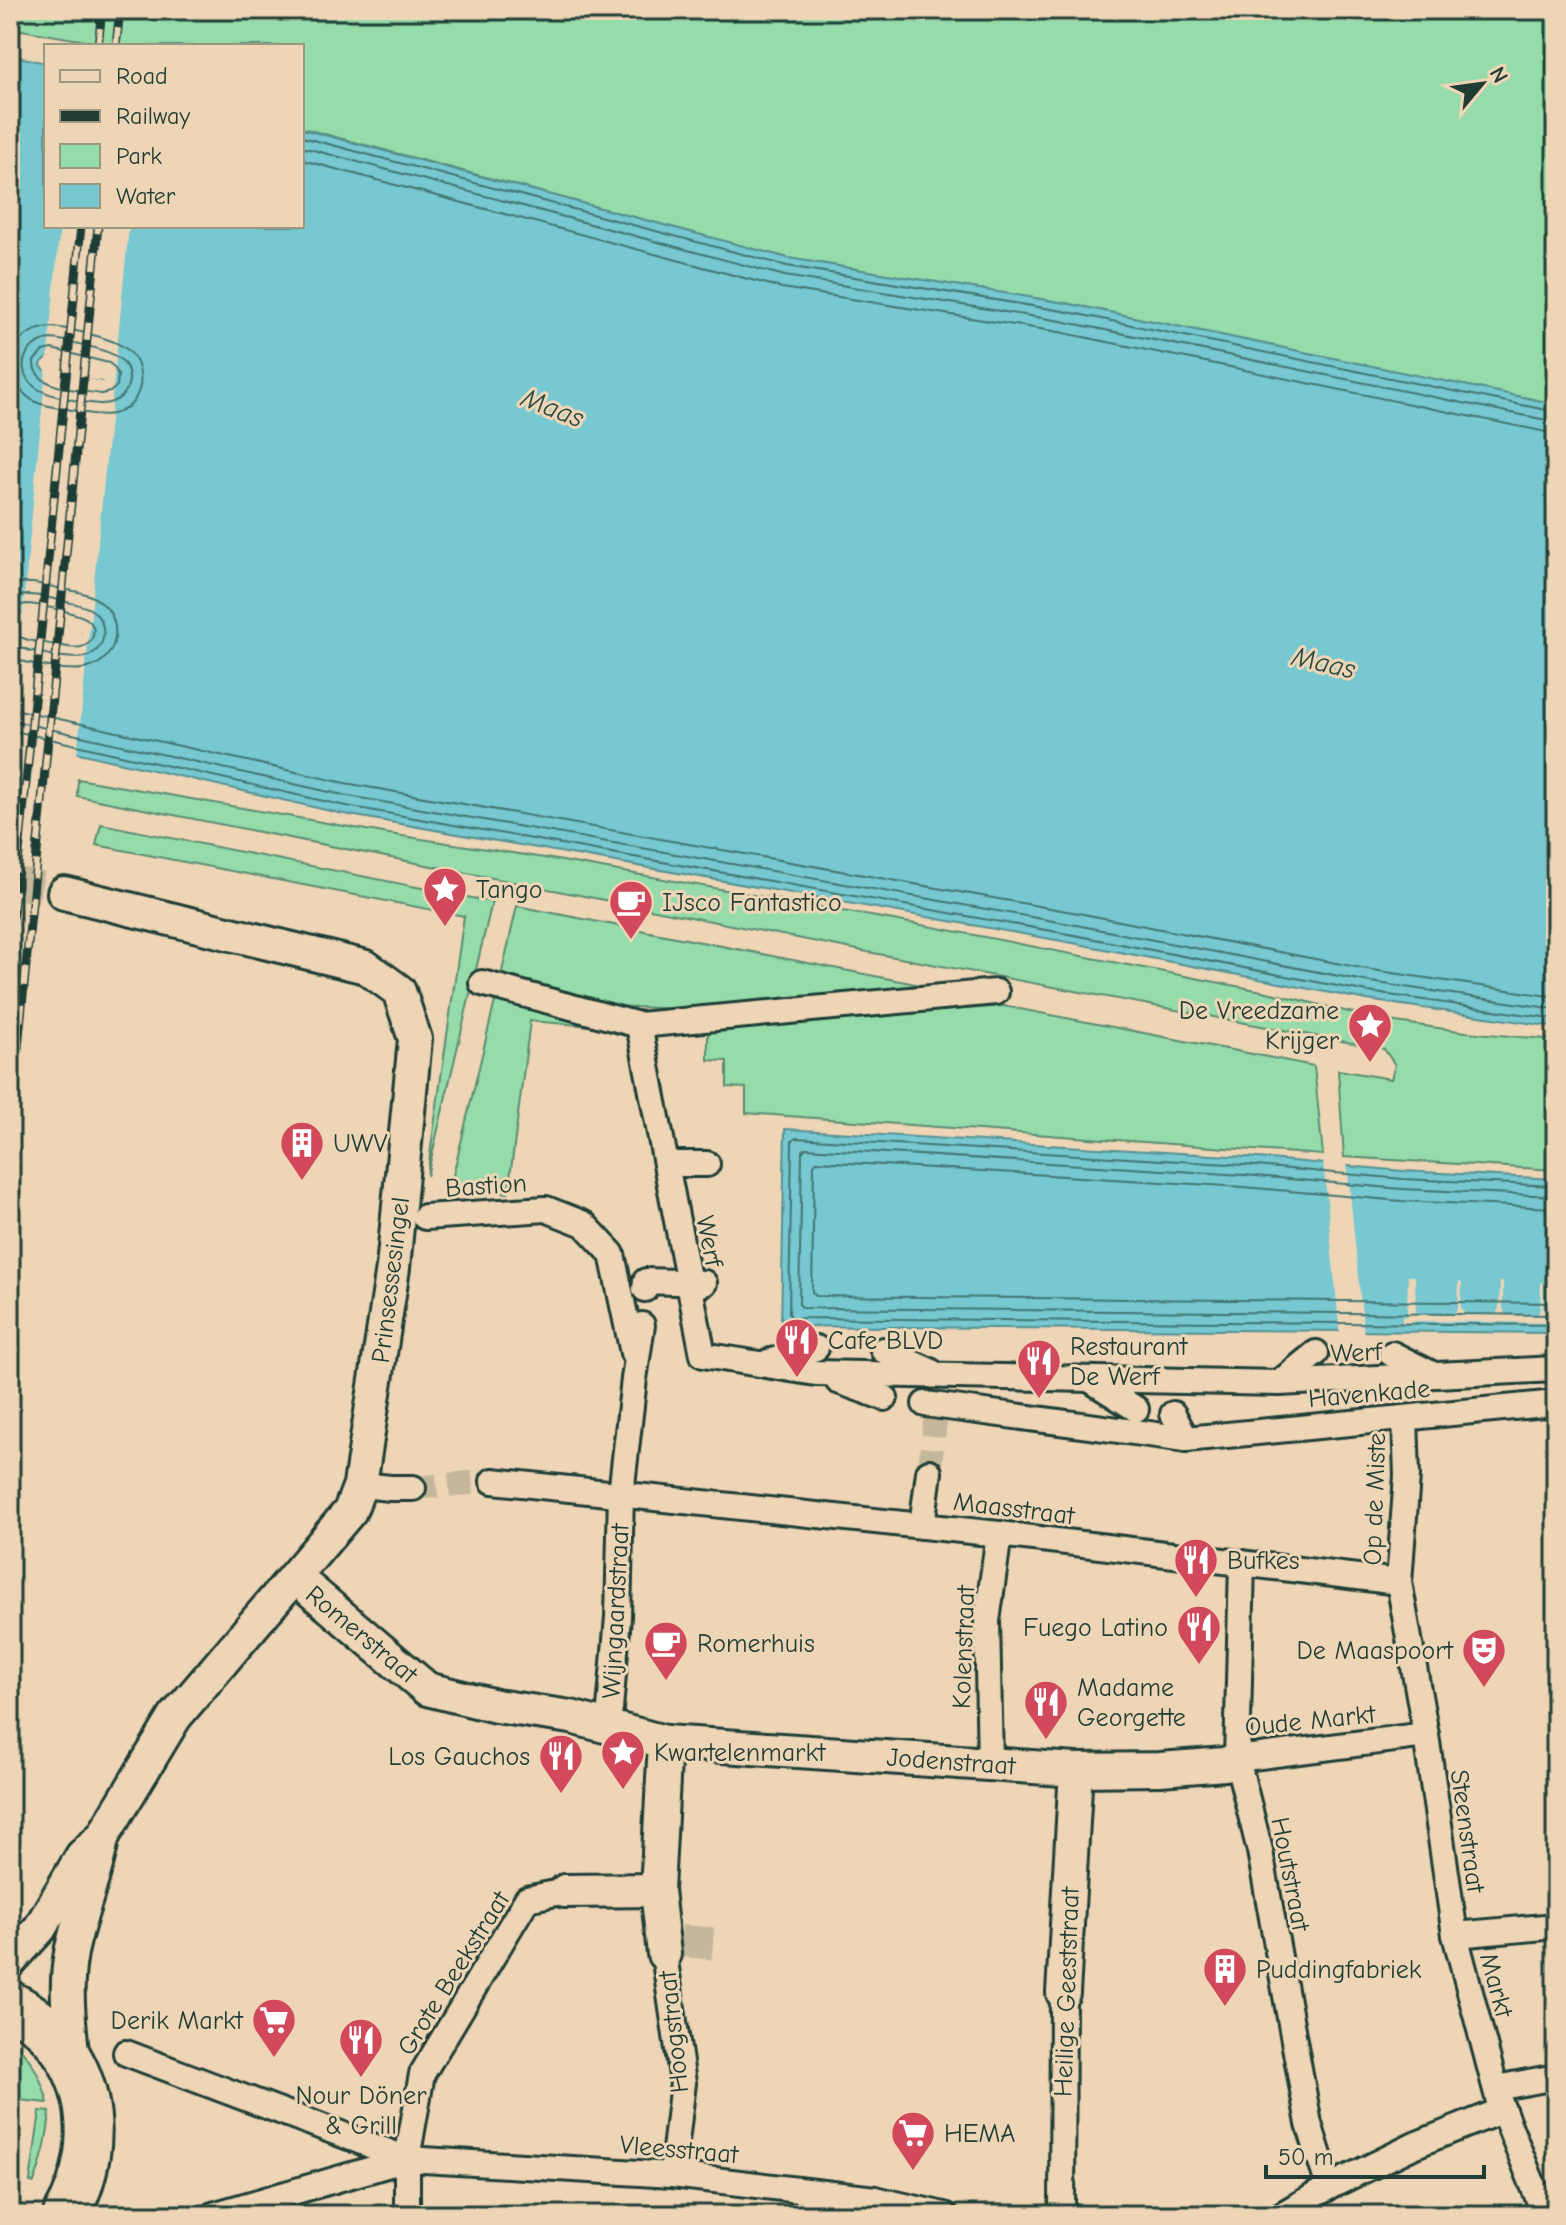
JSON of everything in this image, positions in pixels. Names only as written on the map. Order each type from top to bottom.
[{"type":"main road","points":[[10,2004],[42,2024],[73,2064],[81,2084],[88,2111],[89,2133],[82,2181],[66,2215]]},
{"type":"street","name":"Prinsessesingel","points":[[10,1961],[40,1928],[82,1856],[103,1836],[175,1717],[350,1511],[360,1485],[393,1268],[415,1039],[399,991],[366,967],[64,893]]},
{"type":"street","points":[[482,983],[639,1025],[996,992]]},
{"type":"street","name":"Werf","points":[[639,1025],[666,1164],[698,1282],[703,1355],[759,1364],[816,1360],[943,1377],[1279,1383],[1556,1369]]},
{"type":"street","points":[[666,1164],[707,1164]]},
{"type":"street","name":"Bastion","points":[[425,1217],[546,1209],[584,1224],[612,1254],[635,1373]]},
{"type":"street","points":[[645,1289],[646,1281],[698,1282]]},
{"type":"street","name":"Bastion","points":[[621,1494],[642,1325]]},
{"type":"street","points":[[614,1346],[635,1373]]},
{"type":"street","name":"Werf","points":[[883,1350],[943,1377]]},
{"type":"street","name":"Werf","points":[[1279,1383],[1316,1353]]},
{"type":"street","name":"Werf","points":[[1392,1354],[1436,1376]]},
{"type":"street","name":"Werf","points":[[816,1360],[885,1398]]},
{"type":"street","points":[[1087,1378],[1136,1409]]},
{"type":"street","name":"Havenkade","points":[[933,1408],[1186,1439],[1556,1403]]},
{"type":"street","points":[[1173,1414],[1186,1439]]},
{"type":"street","name":"Op de Miste","points":[[1399,1582],[1407,1476],[1405,1419]]},
{"type":"street","points":[[922,1526],[929,1472]]},
{"type":"street","name":"Maasstraat","points":[[493,1481],[999,1534],[1399,1582]]},
{"type":"street","points":[[360,1485],[413,1488]]},
{"type":"street","name":"Wijngaardstraat","points":[[609,1718],[618,1617],[621,1494]]},
{"type":"street","name":"Kolenstraat","points":[[990,1763],[987,1621],[999,1534]]},
{"type":"street","name":"Oude Markt","points":[[1242,1563],[1237,1759],[1426,1735]]},
{"type":"street","name":"Romerstraat","points":[[295,1577],[427,1689],[496,1706],[571,1717],[609,1718]]},
{"type":"street","points":[[1399,1582],[1426,1735]]},
{"type":"street","points":[[565,1891],[657,1890],[665,1742],[609,1718]]},
{"type":"street","name":"Steenstraat","points":[[1426,1735],[1455,1935]]},
{"type":"street","name":"Jodenstraat","points":[[665,1742],[1076,1770],[1160,1769],[1225,1764],[1237,1759]]},
{"type":"street","name":"Houtstraat","points":[[1237,1759],[1260,1851],[1309,2124],[1329,2187]]},
{"type":"street","name":"Heilige Geeststraat","points":[[1062,2215],[1063,1993],[1076,1770]]},
{"type":"street","name":"Prinsessesingel","points":[[73,2064],[68,1995],[70,1962],[97,1869],[103,1836]]},
{"type":"street","name":"Hoogstraat","points":[[657,1890],[669,1946],[683,2083],[672,2175]]},
{"type":"street","name":"Grote Beekstraat","points":[[407,2215],[407,2159],[422,2074],[527,1899],[565,1891]]},
{"type":"street","name":"Markt","points":[[1545,2215],[1499,2099],[1455,1935],[1556,1926]]},
{"type":"street","name":"Vleesstraat","points":[[126,2053],[407,2159],[672,2175],[875,2199],[944,2215]]},
{"type":"street","points":[[1281,2215],[1499,2099],[1556,2077]]},
{"type":"street","name":"Vleesstraat","points":[[213,2215],[407,2159]]},
{"type":"green space","points":[[10,10],[1556,10],[1556,404],[1065,303],[788,258],[304,129],[304,44],[102,44],[10,28]]},
{"type":"green space","points":[[78,779],[938,928],[1267,992],[1382,1020],[1556,1040],[1556,1170],[1344,1157],[1338,1070],[1391,1079],[1395,1065],[1384,1049],[873,953],[77,796]]},
{"type":"green space","points":[[101,824],[492,902],[427,1176],[464,916],[96,845]]},
{"type":"green space","points":[[517,906],[941,989],[707,1010],[609,1006],[501,976]]},
{"type":"green space","points":[[495,1001],[604,1027],[530,1021],[508,1193],[451,1184]]},
{"type":"green space","points":[[1004,1006],[1314,1066],[1323,1155],[746,1113],[746,1088],[727,1087],[727,1061],[708,1060],[708,1028]]},
{"type":"green space","points":[[10,2039],[34,2068],[48,2103],[10,2099]]},
{"type":"green space","points":[[40,2111],[50,2112],[45,2148],[34,2183],[30,2182]]},
{"type":"water","name":"Maas","points":[[10,55],[44,63],[44,228],[304,228],[304,130],[788,258],[1065,303],[1556,404],[1556,1027],[1367,1000],[1073,943],[339,813],[10,737]],"holes":[[[48,357],[109,373],[110,383],[49,375],[41,366]],[[29,612],[84,627],[81,639],[21,629],[15,624],[16,617]]]},
{"type":"water","points":[[785,1129],[1556,1179],[1556,1333],[781,1326]]},
{"type":"pier","points":[[60,228],[129,228],[77,757],[10,742],[21,624],[76,636],[81,635],[82,631],[78,627],[22,617],[46,368],[102,382],[107,378],[104,374],[59,362],[47,363]]},
{"type":"pier","points":[[1323,1160],[1347,1162],[1364,1335],[1340,1335]]},
{"type":"pier","points":[[1408,1276],[1415,1276],[1416,1314],[1454,1314],[1458,1308],[1459,1281],[1462,1282],[1461,1307],[1465,1314],[1496,1314],[1500,1282],[1503,1282],[1505,1314],[1537,1315],[1541,1282],[1544,1283],[1543,1309],[1546,1315],[1556,1315],[1556,1323],[1402,1323],[1402,1317],[1407,1316]]},
{"type":"tunnel","points":[[10,881],[64,893]]},
{"type":"tunnel","points":[[929,1472],[936,1414]]},
{"type":"tunnel","points":[[413,1488],[493,1481]]},
{"type":"tunnel","points":[[681,1941],[719,1944]]},
{"type":"railway","points":[[98,44],[102,10]]},
{"type":"railway","points":[[116,44],[120,10]]},
{"type":"railway","points":[[10,944],[81,228]]},
{"type":"railway","points":[[10,1129],[98,228]]},
{"type":"place","name":"Tango","points":[[445,928]]},
{"type":"place","name":"IJsco Fantastico","points":[[631,941]]},
{"type":"place","name":"De Vreedzame Krijger","points":[[1370,1064]]},
{"type":"place","name":"UWV","points":[[302,1182]]},
{"type":"place","name":"Cafe BLVD","points":[[797,1379]]},
{"type":"place","name":"Restaurant De Werf","points":[[1039,1400]]},
{"type":"place","name":"Bufkes","points":[[1196,1599]]},
{"type":"place","name":"Fuego Latino","points":[[1199,1666]]},
{"type":"place","name":"Romerhuis","points":[[666,1682]]},
{"type":"place","name":"De Maaspoort","points":[[1484,1689]]},
{"type":"place","name":"Madame Georgette","points":[[1046,1741]]},
{"type":"place","name":"Kwartelenmarkt","points":[[623,1791]]},
{"type":"place","name":"Los Gauchos","points":[[561,1795]]},
{"type":"place","name":"Puddingfabriek","points":[[1225,2008]]},
{"type":"place","name":"Derik Markt","points":[[274,2059]]},
{"type":"place","name":"Nour Döner & Grill","points":[[361,2079]]},
{"type":"place","name":"HEMA","points":[[913,2172]]}]
